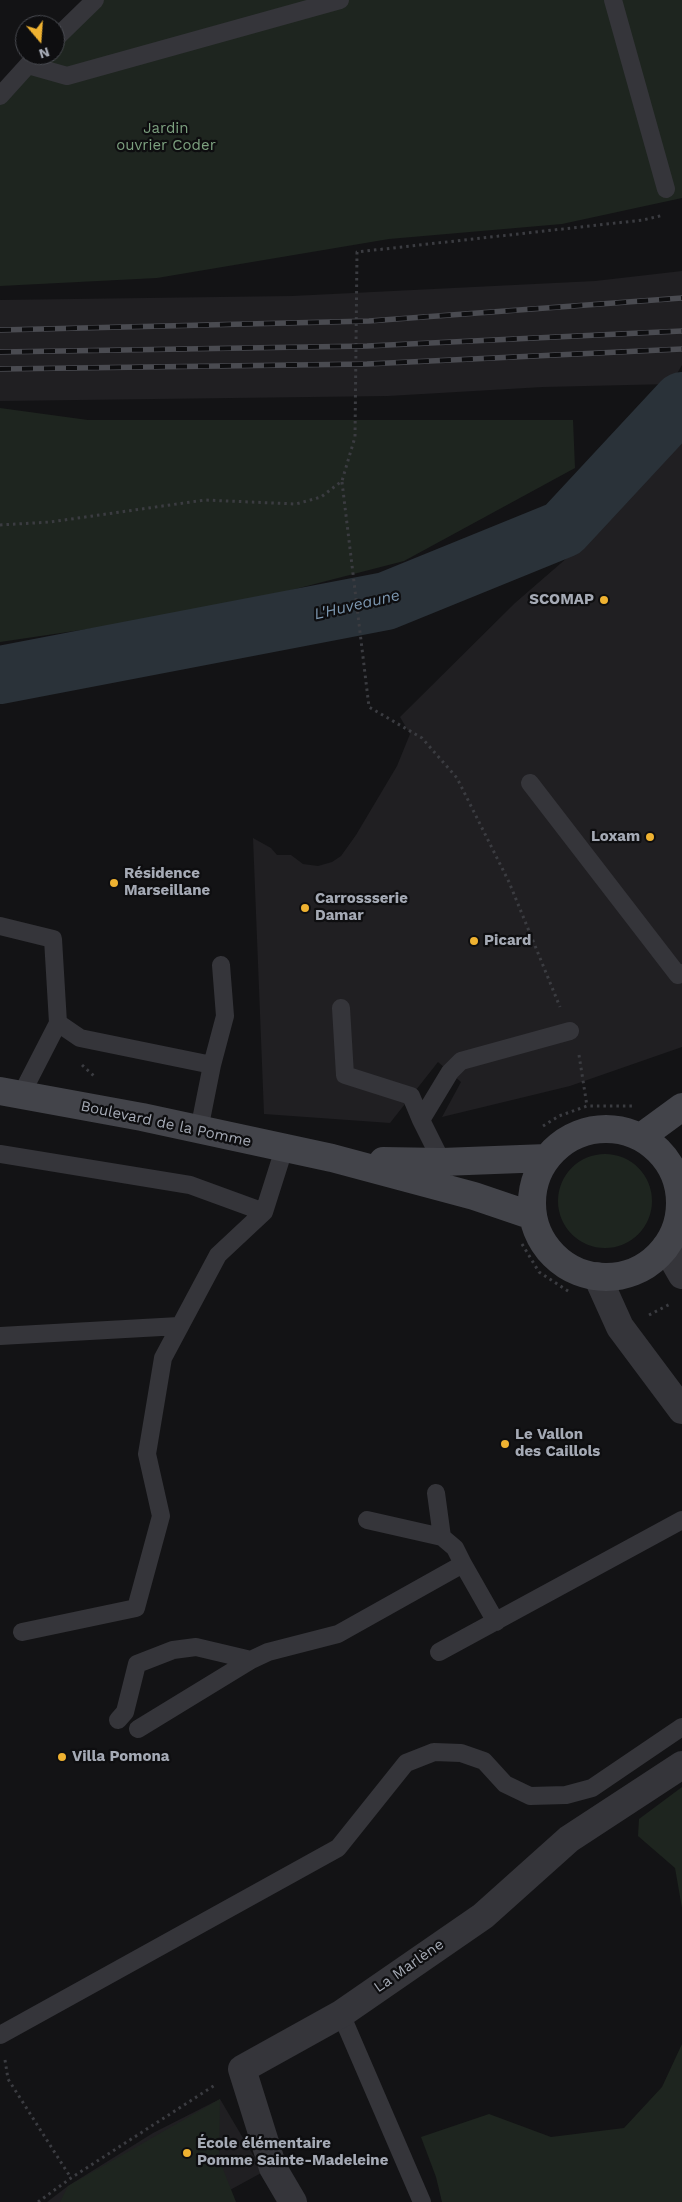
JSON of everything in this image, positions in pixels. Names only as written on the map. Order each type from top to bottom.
[{"type":"main road","name":"Boulevard de la Pomme","points":[[10,1093],[332,1158],[474,1196],[533,1216]]},
{"type":"main road","points":[[641,1136],[682,1107]]},
{"type":"main road","points":[[600,1129],[621,1130],[641,1136],[663,1154],[679,1175],[680,1214],[675,1231],[666,1247],[653,1260],[636,1270],[617,1276],[597,1276],[579,1272],[563,1263],[549,1250],[539,1234],[533,1216],[532,1196],[537,1176],[547,1158],[562,1143],[580,1133],[600,1129]]},
{"type":"main road","name":"Boulevard de la Pomme","points":[[332,1158],[442,1162],[547,1158]]},
{"type":"street","points":[[666,1247],[679,1288]]},
{"type":"street","points":[[597,1276],[620,1327],[682,1410]]},
{"type":"street","name":"La Marlène","points":[[242,2070],[340,2014],[482,1916],[569,1839],[682,1765]]},
{"type":"street","points":[[242,2070],[273,2168],[293,2202]]},
{"type":"lane","points":[[65,29],[95,0]]},
{"type":"lane","points":[[44,65],[67,76],[340,0]]},
{"type":"lane","points":[[613,0],[666,189]]},
{"type":"lane","points":[[0,96],[29,65]]},
{"type":"lane","points":[[530,783],[678,975],[682,974]]},
{"type":"lane","points":[[0,926],[52,940],[58,1023],[10,1093]]},
{"type":"lane","points":[[199,1130],[212,1065],[225,1016],[221,965]]},
{"type":"lane","points":[[341,1008],[345,1075],[411,1096],[442,1162]]},
{"type":"lane","points":[[58,1023],[80,1038],[212,1065]]},
{"type":"lane","points":[[421,1120],[450,1072],[461,1061],[570,1031]]},
{"type":"lane","points":[[22,1632],[136,1608],[161,1516],[147,1454],[163,1358],[218,1255],[264,1212],[284,1149]]},
{"type":"lane","points":[[0,1154],[190,1185],[264,1212]]},
{"type":"lane","points":[[0,1336],[179,1326]]},
{"type":"lane","points":[[436,1493],[442,1537]]},
{"type":"lane","points":[[367,1520],[442,1537],[455,1548],[496,1622]]},
{"type":"lane","points":[[440,1652],[682,1520]]},
{"type":"lane","points":[[138,1729],[251,1660],[268,1652],[338,1634],[463,1564]]},
{"type":"lane","points":[[118,1720],[125,1712],[137,1664],[173,1650],[196,1647],[251,1660]]},
{"type":"lane","points":[[1,2034],[338,1848],[406,1763],[434,1752],[461,1753],[484,1761],[506,1784],[530,1796],[566,1795],[592,1788],[682,1727]]},
{"type":"lane","points":[[340,2014],[422,2202]]},
{"type":"path","points":[[587,1106],[579,1053],[509,882],[457,778],[422,738],[369,707],[342,481],[356,436],[358,252],[642,220],[671,213]]},
{"type":"path","points":[[0,525],[50,522],[205,500],[296,504],[321,497],[342,481]]},
{"type":"path","points":[[620,1327],[679,1288]]},
{"type":"path","points":[[1,2034],[8,2079],[71,2178]]},
{"type":"path","points":[[38,2202],[71,2178],[214,2085],[242,2070]]},
{"type":"shaded area","points":[[682,271],[682,365],[671,384],[543,387],[388,396],[0,401],[0,300],[292,296],[595,281]]},
{"type":"shaded area","points":[[682,426],[682,1047],[570,1086],[442,1117],[461,1082],[438,1062],[390,1123],[264,1114],[253,838],[271,848],[277,855],[291,855],[303,864],[318,866],[332,862],[341,856],[356,835],[397,766],[410,734],[400,717],[515,603],[583,544],[612,502]]},
{"type":"shaded area","name":"École élémentaire Pomme Sainte-Madeleine","points":[[220,2099],[263,2172],[208,2202],[47,2202],[68,2186],[153,2133]]},
{"type":"green space","name":"Jardin ouvrier Coder","points":[[87,0],[682,0],[682,198],[562,224],[389,239],[157,278],[0,286],[0,85],[21,65],[65,65],[65,21]]},
{"type":"green space","points":[[0,408],[88,420],[573,420],[575,468],[404,561],[210,611],[0,642]]},
{"type":"green space","points":[[605,1154],[623,1158],[638,1168],[648,1183],[652,1201],[648,1219],[638,1234],[623,1244],[605,1248],[587,1244],[572,1234],[562,1219],[558,1201],[562,1183],[572,1168],[587,1158]]},
{"type":"green space","points":[[682,1787],[682,1908],[675,1868],[638,1836],[639,1819]]},
{"type":"green space","points":[[682,2044],[682,2202],[442,2202],[436,2177],[421,2137],[489,2114],[551,2137],[624,2128],[662,2087]]},
{"type":"green space","name":"École élémentaire Pomme Sainte-Madeleine","points":[[220,2099],[219,2159],[236,2202],[60,2202],[68,2186]]},
{"type":"waterway","name":"L'Huveaune","points":[[0,675],[386,601],[563,529],[682,401]]},
{"type":"railway","points":[[0,330],[369,321],[682,298]]},
{"type":"railway","points":[[0,352],[367,346],[682,331]]},
{"type":"railway","points":[[0,369],[367,364],[682,349]]},
{"type":"place","name":"SCOMAP","points":[[604,600]]},
{"type":"place","name":"Loxam","points":[[650,837]]},
{"type":"place","name":"Résidence Marseillane","points":[[114,883]]},
{"type":"place","name":"Carrossserie Damar","points":[[305,908]]},
{"type":"place","name":"Picard","points":[[474,941]]},
{"type":"place","name":"Le Vallon des Caillols","points":[[505,1444]]},
{"type":"place","name":"Villa Pomona","points":[[62,1757]]},
{"type":"place","name":"École élémentaire Pomme Sainte-Madeleine","points":[[187,2153]]}]
